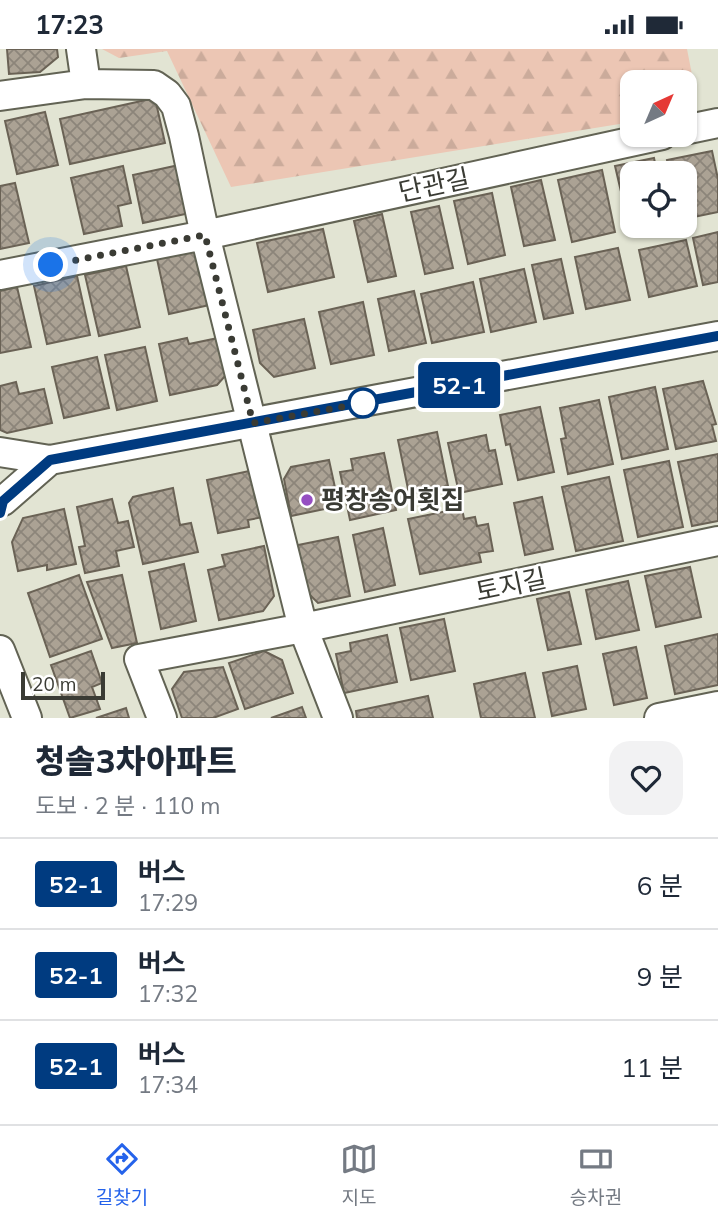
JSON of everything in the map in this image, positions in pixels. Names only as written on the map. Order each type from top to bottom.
[{"type":"street","points":[[81,49],[86,84]]},
{"type":"street","points":[[0,96],[86,84],[154,85],[167,94],[176,106],[205,235],[303,628],[338,718]]},
{"type":"street","points":[[697,127],[718,123]]},
{"type":"street","name":"단관길","points":[[0,275],[205,235],[620,144]]},
{"type":"street","points":[[0,452],[50,460],[718,336]]},
{"type":"street","points":[[1,499],[50,460]]},
{"type":"street","name":"토지길","points":[[162,718],[139,659],[303,628],[718,541]]},
{"type":"street","points":[[0,650],[27,718]]},
{"type":"street","points":[[659,718],[718,706]]},
{"type":"green space","points":[[102,49],[687,49],[691,70],[620,70],[620,124],[231,187],[167,51],[119,58]]},
{"type":"building","points":[[7,49],[57,49],[58,57],[40,72],[9,74]]},
{"type":"building","points":[[155,98],[165,143],[70,164],[60,119]]},
{"type":"building","points":[[45,112],[58,165],[17,174],[5,121]]},
{"type":"building","points":[[712,151],[718,179],[718,212],[697,216],[697,161],[667,160]]},
{"type":"building","points":[[179,165],[190,213],[143,223],[133,175]]},
{"type":"building","points":[[620,165],[620,187],[615,166]]},
{"type":"building","points":[[123,166],[131,203],[118,206],[122,226],[84,234],[71,178]]},
{"type":"building","points":[[602,170],[615,232],[572,242],[558,180]]},
{"type":"building","points":[[541,180],[555,240],[524,246],[511,187]]},
{"type":"building","points":[[15,183],[29,243],[0,249],[0,186]]},
{"type":"building","points":[[492,193],[505,255],[468,264],[454,201]]},
{"type":"building","points":[[439,206],[453,268],[425,274],[411,212]]},
{"type":"building","points":[[382,214],[396,276],[368,282],[354,221]]},
{"type":"building","points":[[323,229],[334,277],[268,292],[257,243]]},
{"type":"building","points":[[718,232],[718,282],[703,285],[693,238]]},
{"type":"building","points":[[686,240],[697,286],[649,297],[639,250]]},
{"type":"building","points":[[618,248],[630,300],[586,309],[575,257]]},
{"type":"building","points":[[202,249],[214,304],[169,314],[157,259]]},
{"type":"building","points":[[561,259],[573,313],[544,319],[532,265]]},
{"type":"building","points":[[126,266],[140,327],[99,336],[85,275]]},
{"type":"building","points":[[524,269],[536,322],[491,332],[480,279]]},
{"type":"building","points":[[77,276],[90,335],[47,344],[34,286]]},
{"type":"building","points":[[473,282],[484,332],[432,343],[421,294]]},
{"type":"building","points":[[17,287],[31,347],[0,353],[0,291]]},
{"type":"building","points":[[414,291],[426,343],[389,351],[378,299]]},
{"type":"building","points":[[363,302],[374,355],[331,364],[319,312]]},
{"type":"building","points":[[304,319],[315,368],[274,377],[260,363],[253,330]]},
{"type":"building","points":[[187,338],[189,344],[218,338],[226,375],[217,385],[170,395],[159,344]]},
{"type":"building","points":[[145,347],[157,401],[117,410],[105,355]]},
{"type":"building","points":[[97,357],[109,408],[64,418],[52,367]]},
{"type":"building","points":[[703,381],[716,424],[712,425],[716,441],[676,449],[663,389]]},
{"type":"building","points":[[16,382],[19,394],[44,389],[52,423],[7,433],[0,430],[0,386]]},
{"type":"building","points":[[655,387],[668,449],[622,459],[609,397]]},
{"type":"building","points":[[599,400],[613,464],[568,474],[561,439],[566,438],[560,408]]},
{"type":"building","points":[[540,407],[554,472],[518,480],[510,444],[506,445],[500,415]]},
{"type":"building","points":[[437,432],[448,486],[409,494],[398,440]]},
{"type":"building","points":[[486,435],[489,451],[495,450],[502,484],[459,493],[448,443]]},
{"type":"building","points":[[384,453],[396,510],[350,520],[340,472],[353,470],[351,459]]},
{"type":"building","points":[[718,454],[718,521],[692,526],[678,462]]},
{"type":"building","points":[[329,460],[339,506],[291,516],[284,479],[291,467]]},
{"type":"building","points":[[669,461],[683,527],[638,537],[624,470]]},
{"type":"building","points":[[249,471],[266,480],[273,515],[248,520],[249,527],[218,533],[207,480]]},
{"type":"building","points":[[609,477],[623,541],[576,551],[562,487]]},
{"type":"building","points":[[173,488],[180,525],[191,523],[198,552],[143,564],[129,503],[133,497]]},
{"type":"building","points":[[542,497],[553,549],[525,555],[514,503]]},
{"type":"building","points":[[112,499],[118,523],[128,521],[134,547],[116,551],[119,566],[85,573],[79,547],[85,546],[77,507]]},
{"type":"building","points":[[462,508],[464,519],[475,517],[477,526],[488,524],[493,551],[479,553],[481,562],[420,574],[408,519]]},
{"type":"building","points":[[64,509],[76,564],[47,570],[47,565],[18,571],[12,542],[23,518]]},
{"type":"building","points":[[383,528],[395,585],[365,592],[353,535]]},
{"type":"building","points":[[338,537],[350,596],[318,603],[302,587],[293,546]]},
{"type":"building","points":[[264,546],[274,596],[263,611],[219,620],[208,570],[225,566],[222,555]]},
{"type":"building","points":[[184,564],[196,621],[161,629],[149,572]]},
{"type":"building","points":[[690,567],[701,617],[656,627],[645,576]]},
{"type":"building","points":[[79,575],[102,639],[50,657],[28,593]]},
{"type":"building","points":[[122,575],[137,643],[112,648],[87,582]]},
{"type":"building","points":[[628,581],[639,630],[596,639],[586,590]]},
{"type":"building","points":[[569,592],[581,644],[548,650],[537,599]]},
{"type":"building","points":[[444,619],[455,671],[411,680],[400,628]]},
{"type":"building","points":[[718,634],[718,685],[675,694],[665,646]]},
{"type":"building","points":[[387,635],[397,682],[344,693],[336,654],[351,651],[350,643]]},
{"type":"building","points":[[636,647],[647,698],[614,705],[603,654]]},
{"type":"building","points":[[91,651],[102,683],[92,687],[100,709],[70,718],[51,665]]},
{"type":"building","points":[[264,651],[282,660],[293,693],[245,709],[229,663]]},
{"type":"building","points":[[577,666],[586,709],[552,716],[543,673]]},
{"type":"building","points":[[223,667],[238,709],[213,718],[182,718],[172,689],[184,672]]},
{"type":"building","points":[[525,673],[535,718],[481,718],[474,684]]},
{"type":"building","points":[[428,696],[433,718],[357,718],[356,711]]},
{"type":"building","points":[[302,707],[306,718],[271,718]]},
{"type":"building","points":[[126,708],[129,718],[96,718]]},
{"type":"bus line","name":"52-1","points":[[0,513],[3,501],[50,460],[718,336]]},
{"type":"place","name":"평창송어횟집","points":[[307,500]]},
{"type":"route","points":[[51,265],[205,235],[253,423],[363,403]]}]
